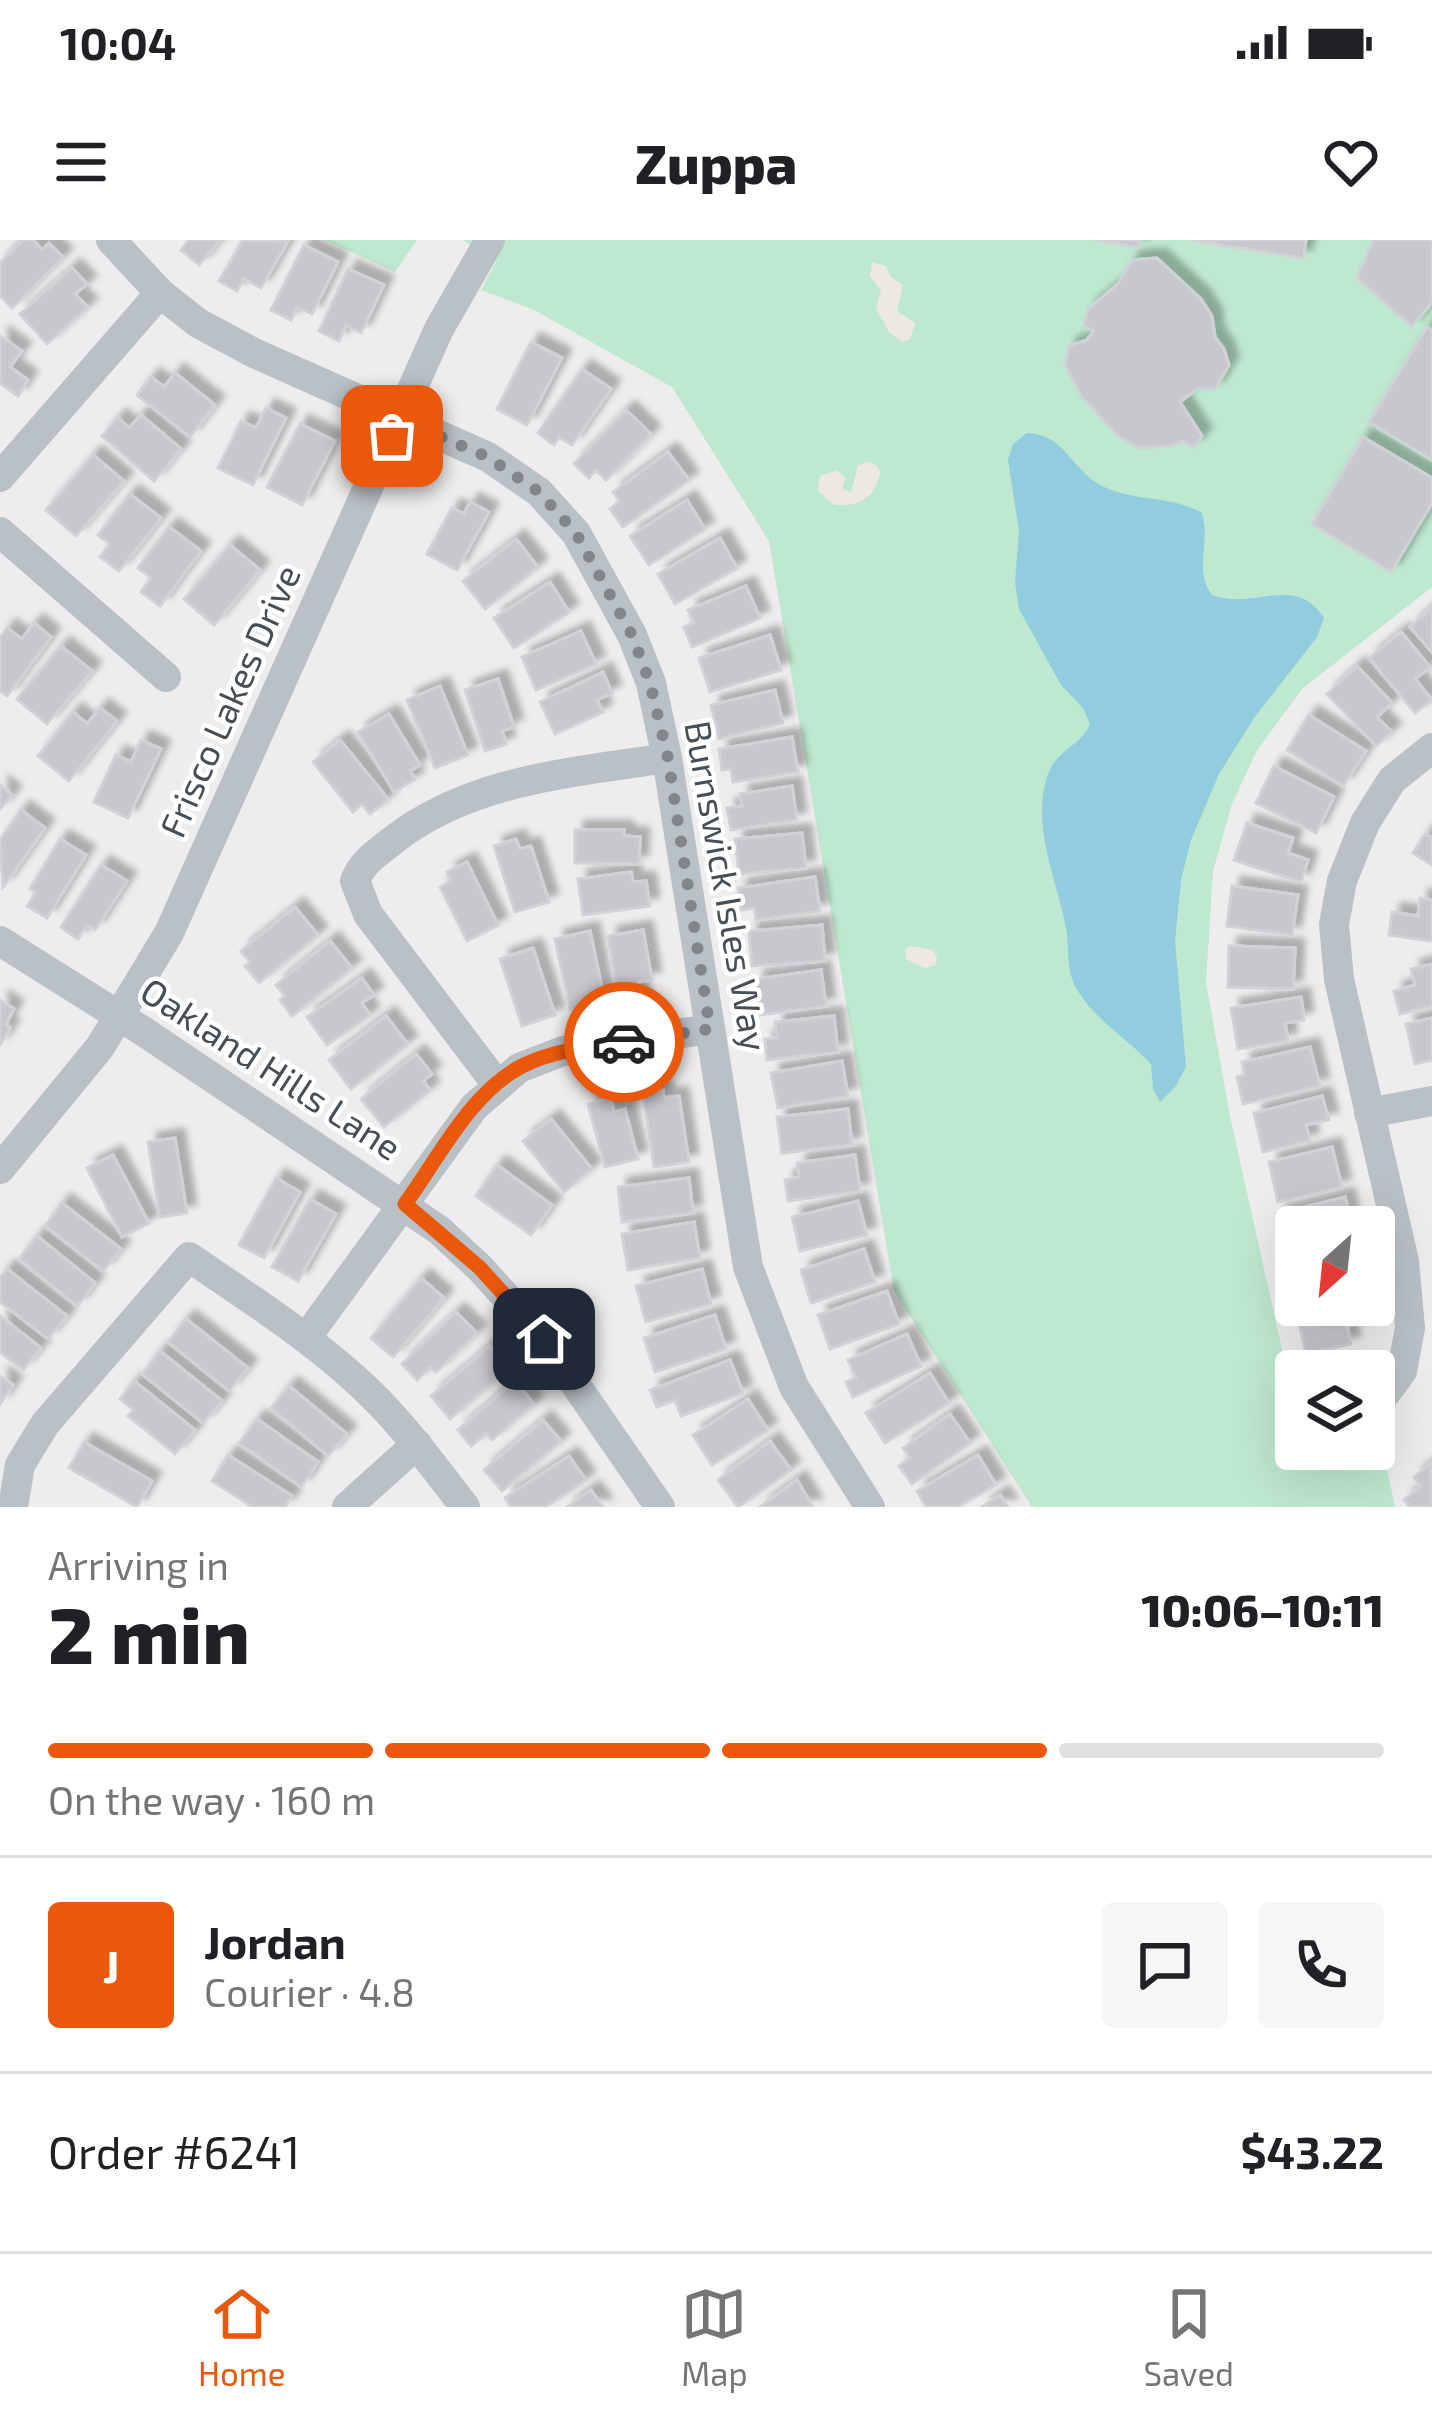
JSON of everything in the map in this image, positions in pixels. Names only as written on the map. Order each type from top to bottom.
[{"type":"street","name":"Burnswick Isles Way","points":[[111,240],[160,293],[198,323],[254,353],[488,457],[539,492],[576,533],[632,635],[650,683],[668,758],[748,1268],[794,1387],[870,1507]]},
{"type":"street","name":"Frisco Lakes Drive","points":[[0,1169],[100,1047],[169,933],[440,329],[490,240]]},
{"type":"street","points":[[0,477],[160,293]]},
{"type":"street","points":[[0,532],[166,677]]},
{"type":"street","points":[[1395,1381],[1402,1372],[1410,1328],[1404,1261],[1339,979],[1334,924],[1342,881],[1365,823],[1392,780],[1432,748]]},
{"type":"street","points":[[498,1086],[368,914],[355,881],[361,866],[421,818],[488,789],[668,758]]},
{"type":"street","name":"Oakland Hills Lane","points":[[0,940],[405,1204],[480,1268],[544,1339],[660,1507]]},
{"type":"street","points":[[306,1338],[474,1107],[519,1068],[563,1051],[710,1029]]},
{"type":"street","points":[[1370,1113],[1432,1101]]},
{"type":"street","points":[[13,1507],[20,1465],[45,1424],[189,1257],[306,1338],[359,1382],[465,1507]]},
{"type":"street","points":[[347,1507],[416,1444]]},
{"type":"green space","points":[[325,240],[417,240],[395,272]]},
{"type":"green space","points":[[463,240],[1432,240],[1432,587],[1302,689],[1256,752],[1232,804],[1213,871],[1206,983],[1282,1350],[1275,1350],[1275,1470],[1387,1470],[1395,1507],[1032,1507],[894,1291],[769,541],[672,387],[534,310],[481,290],[496,262]]},
{"type":"sand","points":[[872,262],[886,266],[890,276],[903,285],[897,311],[915,323],[910,339],[902,342],[889,332],[876,308],[881,291],[870,276]]},
{"type":"sand","points":[[867,462],[880,472],[864,499],[834,505],[818,491],[820,476],[837,470],[845,478],[842,489],[851,492],[858,466]]},
{"type":"sand","points":[[905,949],[933,950],[935,965],[925,968],[906,959]]},
{"type":"water","points":[[1027,433],[1050,439],[1102,486],[1202,513],[1204,575],[1212,595],[1244,599],[1287,595],[1313,605],[1324,618],[1317,637],[1254,718],[1219,774],[1191,840],[1181,880],[1175,941],[1186,1067],[1160,1102],[1153,1089],[1151,1064],[1085,1001],[1070,968],[1042,811],[1053,764],[1090,724],[1083,708],[1061,685],[1019,609],[1015,582],[1019,531],[1008,460],[1013,444]]},
{"type":"building","points":[[23,240],[33,240],[42,250],[49,243],[63,257],[12,308],[0,296],[0,263]]},
{"type":"building","points":[[189,240],[220,240],[199,265],[181,250]]},
{"type":"building","points":[[243,240],[288,241],[261,288],[244,278],[237,291],[219,281]]},
{"type":"building","points":[[1095,240],[1140,240],[1139,247]]},
{"type":"building","points":[[1192,240],[1306,240],[1303,258]]},
{"type":"building","points":[[1373,240],[1432,240],[1432,302],[1412,327],[1357,278]]},
{"type":"building","points":[[304,245],[338,262],[312,314],[298,307],[291,320],[271,310]]},
{"type":"building","points":[[1157,258],[1201,299],[1229,365],[1215,389],[1197,389],[1180,402],[1202,436],[1193,448],[1184,441],[1140,448],[1119,437],[1082,397],[1065,365],[1069,346],[1087,340],[1094,331],[1084,326],[1088,309],[1118,284],[1132,260]]},
{"type":"building","points":[[72,268],[87,284],[75,294],[88,307],[47,344],[20,314]]},
{"type":"building","points":[[348,269],[384,285],[361,333],[346,325],[339,341],[319,331]]},
{"type":"building","points":[[1427,327],[1432,330],[1432,460],[1369,422]]},
{"type":"building","points":[[0,336],[22,351],[10,367],[28,380],[18,396],[0,383]]},
{"type":"building","points":[[531,342],[562,358],[527,425],[497,409]]},
{"type":"building","points":[[582,369],[611,389],[572,445],[559,437],[554,445],[538,433]]},
{"type":"building","points":[[175,373],[215,405],[190,437],[137,395],[151,377],[164,387]]},
{"type":"building","points":[[266,408],[286,418],[253,485],[218,468],[241,421],[256,428]]},
{"type":"building","points":[[626,410],[651,434],[606,480],[596,470],[589,478],[574,464]]},
{"type":"building","points":[[141,415],[181,449],[154,481],[102,436],[118,418],[129,428]]},
{"type":"building","points":[[300,424],[335,441],[302,505],[267,487]]},
{"type":"building","points":[[1363,437],[1432,478],[1432,503],[1391,572],[1312,524]]},
{"type":"building","points":[[668,452],[689,480],[623,527],[610,509],[620,501],[613,492]]},
{"type":"building","points":[[93,455],[124,481],[76,536],[46,510]]},
{"type":"building","points":[[130,494],[161,518],[119,571],[100,557],[110,544],[98,535]]},
{"type":"building","points":[[687,500],[705,529],[649,565],[630,536]]},
{"type":"building","points":[[470,502],[489,512],[457,570],[427,554],[452,508],[464,514]]},
{"type":"building","points":[[169,527],[201,551],[160,606],[141,592],[151,578],[138,568]]},
{"type":"building","points":[[720,538],[737,568],[675,604],[658,574]]},
{"type":"building","points":[[516,539],[538,567],[485,609],[463,581]]},
{"type":"building","points":[[230,545],[260,570],[214,625],[184,599]]},
{"type":"building","points":[[550,582],[569,612],[514,648],[494,618]]},
{"type":"building","points":[[746,586],[760,618],[692,647],[684,627],[694,623],[688,610]]},
{"type":"building","points":[[1432,608],[1432,652],[1410,627]]},
{"type":"building","points":[[34,623],[51,637],[7,696],[0,691],[0,638],[7,628],[22,639]]},
{"type":"building","points":[[581,631],[596,664],[536,690],[522,657]]},
{"type":"building","points":[[1401,632],[1430,667],[1415,679],[1432,700],[1415,713],[1369,658]]},
{"type":"building","points":[[770,635],[781,670],[710,692],[699,658]]},
{"type":"building","points":[[61,646],[92,671],[47,724],[17,699]]},
{"type":"building","points":[[1357,666],[1392,703],[1377,717],[1392,732],[1376,746],[1327,694]]},
{"type":"building","points":[[603,672],[612,693],[597,700],[603,712],[555,734],[540,702]]},
{"type":"building","points":[[498,679],[514,727],[502,731],[506,744],[485,751],[465,690]]},
{"type":"building","points":[[440,686],[468,755],[435,768],[407,700]]},
{"type":"building","points":[[775,690],[783,723],[719,739],[711,705]]},
{"type":"building","points":[[100,708],[117,721],[69,781],[38,756],[73,712],[87,724]]},
{"type":"building","points":[[389,714],[420,765],[410,771],[415,779],[394,792],[358,732]]},
{"type":"building","points":[[1309,715],[1366,751],[1343,786],[1287,750]]},
{"type":"building","points":[[792,737],[798,772],[733,782],[731,769],[722,770],[719,749]]},
{"type":"building","points":[[141,740],[161,749],[128,818],[94,802],[116,755],[131,762]]},
{"type":"building","points":[[340,740],[388,799],[370,814],[362,804],[353,812],[313,762]]},
{"type":"building","points":[[1274,766],[1334,797],[1316,833],[1256,803]]},
{"type":"building","points":[[0,785],[12,795],[0,809]]},
{"type":"building","points":[[792,786],[797,820],[731,830],[727,808],[742,806],[740,794]]},
{"type":"building","points":[[21,810],[45,828],[3,887],[0,840]]},
{"type":"building","points":[[1247,823],[1293,838],[1288,853],[1308,860],[1301,882],[1234,860]]},
{"type":"building","points":[[575,830],[624,830],[624,836],[640,837],[639,864],[575,863]]},
{"type":"building","points":[[802,833],[806,868],[739,874],[735,839]]},
{"type":"building","points":[[1425,834],[1432,838],[1432,865],[1413,853]]},
{"type":"building","points":[[60,839],[86,855],[47,918],[27,906],[36,892],[30,889]]},
{"type":"building","points":[[516,839],[520,849],[531,846],[549,902],[515,912],[494,846]]},
{"type":"building","points":[[467,862],[498,925],[467,941],[440,887],[451,881],[447,872]]},
{"type":"building","points":[[101,865],[127,881],[95,930],[87,925],[78,939],[61,927]]},
{"type":"building","points":[[631,872],[633,882],[646,881],[650,906],[583,915],[578,879]]},
{"type":"building","points":[[815,877],[820,911],[756,920],[754,908],[741,910],[738,888]]},
{"type":"building","points":[[1232,886],[1298,895],[1292,935],[1227,926]]},
{"type":"building","points":[[1420,898],[1432,900],[1432,941],[1389,935],[1392,912],[1418,916]]},
{"type":"building","points":[[295,907],[318,935],[259,983],[245,966],[250,962],[241,951]]},
{"type":"building","points":[[822,925],[825,961],[752,966],[749,931]]},
{"type":"building","points":[[643,930],[652,980],[638,982],[641,998],[619,1002],[608,936]]},
{"type":"building","points":[[590,931],[605,1003],[570,1010],[555,939]]},
{"type":"building","points":[[330,941],[352,968],[292,1016],[276,985]]},
{"type":"building","points":[[1229,946],[1295,948],[1293,989],[1228,987]]},
{"type":"building","points":[[533,948],[555,1015],[522,1026],[500,959]]},
{"type":"building","points":[[1432,964],[1432,1006],[1400,1014],[1394,991],[1415,985],[1411,969]]},
{"type":"building","points":[[821,970],[826,1006],[760,1015],[755,979]]},
{"type":"building","points":[[362,978],[374,995],[362,1003],[370,1015],[327,1045],[307,1017]]},
{"type":"building","points":[[1301,997],[1304,1020],[1285,1023],[1288,1041],[1238,1049],[1231,1008]]},
{"type":"building","points":[[0,1000],[14,1009],[0,1045]]},
{"type":"building","points":[[386,1016],[408,1044],[351,1089],[329,1060]]},
{"type":"building","points":[[834,1016],[838,1052],[767,1060],[765,1039],[777,1038],[775,1022]]},
{"type":"building","points":[[1432,1018],[1432,1060],[1415,1064],[1406,1024]]},
{"type":"building","points":[[1310,1047],[1320,1086],[1243,1104],[1237,1077],[1245,1075],[1242,1062]]},
{"type":"building","points":[[416,1054],[432,1074],[423,1081],[430,1090],[384,1127],[361,1099]]},
{"type":"building","points":[[842,1061],[848,1096],[778,1108],[771,1073]]},
{"type":"building","points":[[663,1090],[664,1098],[679,1096],[689,1162],[654,1167],[643,1093]]},
{"type":"building","points":[[1322,1096],[1329,1120],[1306,1125],[1310,1141],[1263,1152],[1254,1113]]},
{"type":"building","points":[[610,1098],[614,1112],[625,1109],[638,1159],[605,1167],[588,1104]]},
{"type":"building","points":[[848,1109],[852,1145],[782,1153],[777,1117]]},
{"type":"building","points":[[551,1119],[592,1169],[564,1192],[523,1141]]},
{"type":"building","points":[[175,1138],[187,1213],[160,1217],[148,1142]]},
{"type":"building","points":[[1332,1147],[1342,1187],[1278,1202],[1269,1162]]},
{"type":"building","points":[[113,1155],[149,1223],[122,1237],[87,1168]]},
{"type":"building","points":[[855,1155],[860,1191],[788,1201],[785,1180],[799,1177],[797,1163]]},
{"type":"building","points":[[497,1165],[552,1205],[531,1235],[476,1196]]},
{"type":"building","points":[[276,1178],[300,1192],[264,1258],[239,1245]]},
{"type":"building","points":[[689,1178],[693,1213],[622,1222],[618,1187]]},
{"type":"building","points":[[1345,1197],[1347,1206],[1309,1206]]},
{"type":"building","points":[[310,1199],[336,1214],[298,1281],[272,1267]]},
{"type":"building","points":[[858,1201],[867,1235],[800,1251],[792,1217]]},
{"type":"building","points":[[62,1203],[121,1249],[103,1271],[45,1226]]},
{"type":"building","points":[[694,1222],[700,1258],[628,1270],[622,1234]]},
{"type":"building","points":[[37,1236],[95,1283],[77,1306],[19,1259]]},
{"type":"building","points":[[864,1249],[875,1282],[811,1303],[801,1270]]},
{"type":"building","points":[[7,1269],[67,1316],[48,1339],[0,1302],[0,1277]]},
{"type":"building","points":[[702,1269],[711,1304],[646,1322],[636,1286]]},
{"type":"building","points":[[421,1278],[444,1298],[393,1357],[371,1338]]},
{"type":"building","points":[[887,1291],[899,1324],[830,1349],[818,1315]]},
{"type":"building","points":[[456,1312],[477,1333],[436,1372],[430,1367],[417,1380],[402,1364]]},
{"type":"building","points":[[715,1315],[726,1349],[655,1372],[644,1338]]},
{"type":"building","points":[[0,1316],[41,1348],[23,1370],[0,1352]]},
{"type":"building","points":[[186,1319],[248,1368],[229,1391],[168,1342]]},
{"type":"building","points":[[1300,1326],[1347,1326],[1351,1344],[1305,1350]]},
{"type":"building","points":[[907,1334],[921,1366],[853,1397],[846,1382],[856,1378],[848,1360]]},
{"type":"building","points":[[490,1346],[509,1368],[450,1419],[431,1396]]},
{"type":"building","points":[[160,1351],[222,1401],[203,1423],[142,1374]]},
{"type":"building","points":[[730,1360],[743,1393],[681,1416],[675,1400],[657,1407],[650,1390]]},
{"type":"building","points":[[930,1373],[949,1403],[885,1443],[866,1413]]},
{"type":"building","points":[[0,1376],[13,1385],[0,1404]]},
{"type":"building","points":[[134,1381],[195,1430],[175,1454],[128,1416],[134,1410],[120,1399]]},
{"type":"building","points":[[515,1381],[534,1404],[492,1440],[486,1433],[471,1446],[458,1430]]},
{"type":"building","points":[[289,1386],[347,1434],[328,1456],[271,1408]]},
{"type":"building","points":[[748,1399],[768,1430],[712,1465],[693,1435]]},
{"type":"building","points":[[950,1414],[970,1443],[912,1484],[899,1466],[910,1458],[903,1448]]},
{"type":"building","points":[[257,1419],[318,1462],[301,1487],[239,1443]]},
{"type":"building","points":[[543,1420],[561,1441],[502,1491],[484,1470]]},
{"type":"building","points":[[770,1441],[791,1470],[738,1507],[718,1480]]},
{"type":"building","points":[[84,1442],[152,1481],[137,1507],[69,1468]]},
{"type":"building","points":[[228,1455],[292,1496],[285,1507],[253,1507],[212,1481]]},
{"type":"building","points":[[978,1455],[996,1485],[957,1507],[926,1507],[917,1491]]},
{"type":"building","points":[[569,1456],[586,1480],[546,1507],[511,1507],[505,1498]]},
{"type":"building","points":[[1430,1464],[1432,1507],[1410,1507],[1404,1500],[1421,1486],[1414,1477]]},
{"type":"building","points":[[797,1480],[813,1507],[760,1507]]},
{"type":"building","points":[[591,1490],[603,1507],[567,1507]]},
{"type":"building","points":[[1000,1495],[1008,1507],[982,1507]]},
{"type":"way so far","points":[[392,436],[399,419],[488,457],[539,492],[576,533],[632,635],[650,683],[668,758],[710,1029],[624,1042]]},
{"type":"route","points":[[544,1339],[480,1268],[405,1204],[474,1107],[519,1068],[563,1051],[624,1042]]}]
